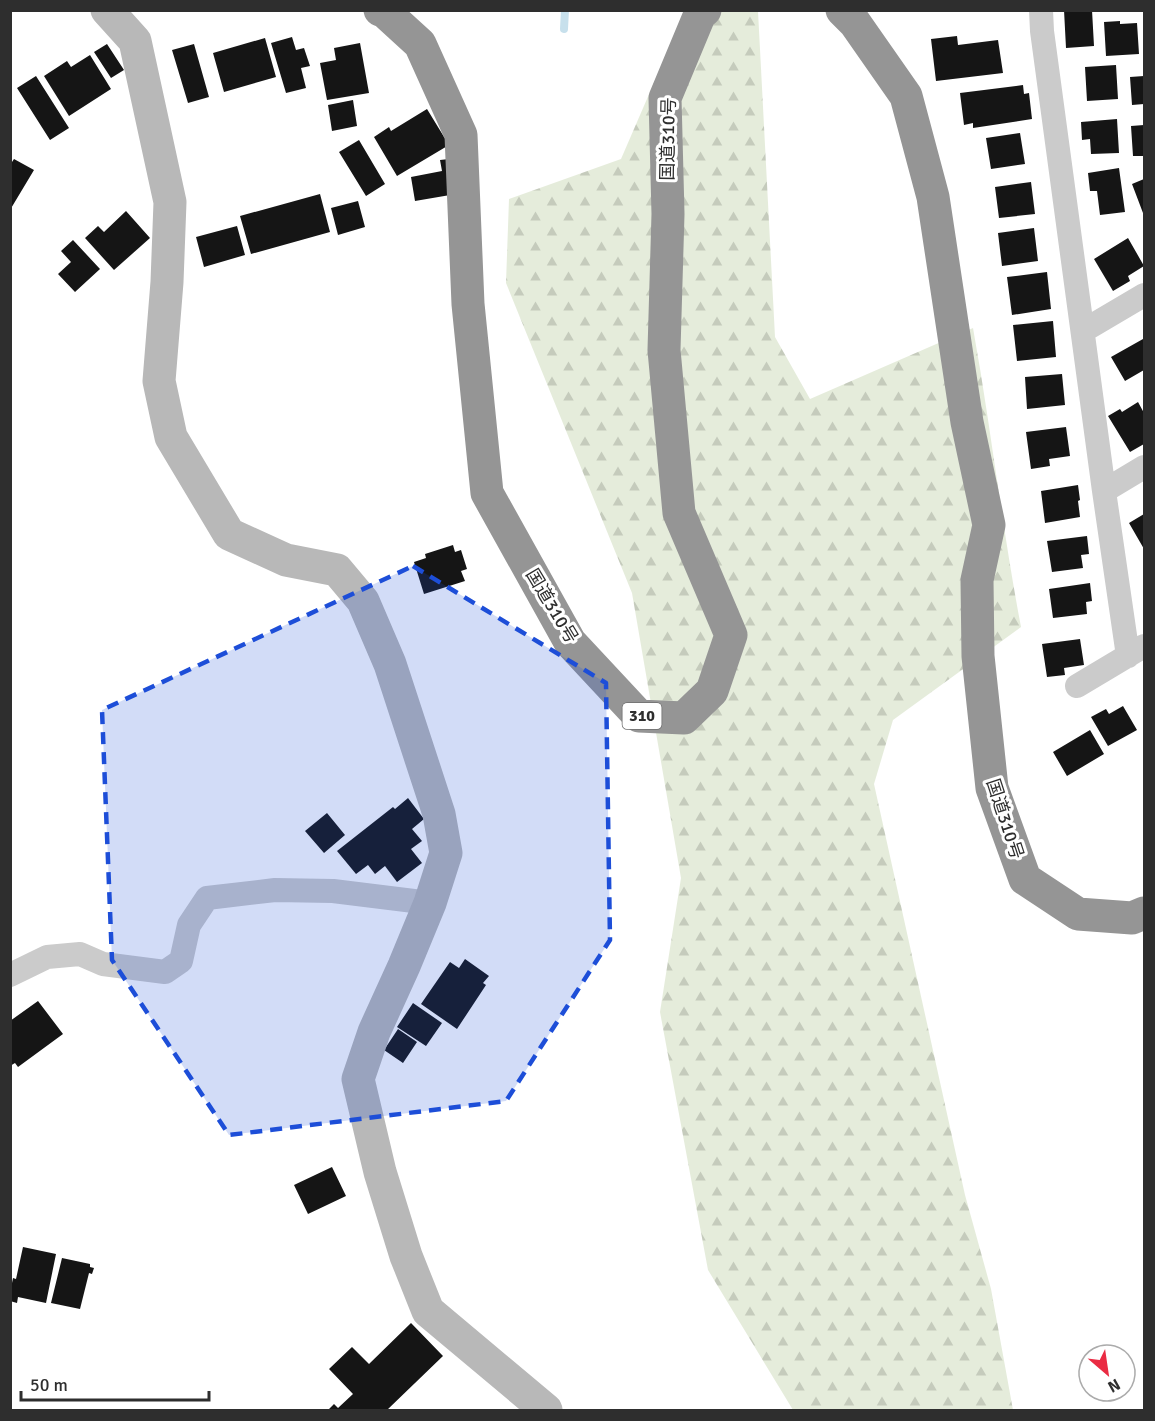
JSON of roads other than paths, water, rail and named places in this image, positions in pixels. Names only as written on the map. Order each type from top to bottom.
[{"type":"highway","name":"国道310号","points":[[380,10],[420,44],[461,135],[468,304],[487,493],[570,642],[639,716],[684,718],[712,691],[731,635],[679,513],[663,350],[668,214],[664,98],[700,14],[705,10]]},
{"type":"highway","name":"国道310号","points":[[842,10],[855,23],[906,96],[933,197],[967,422],[988,525],[976,580],[978,656],[992,788],[1025,879],[1078,914],[1132,918],[1144,913]]},
{"type":"street","points":[[107,10],[135,41],[170,202],[167,282],[159,381],[171,437],[229,534],[286,560],[337,570],[363,601],[390,664],[439,814],[446,853],[430,903],[374,1032],[358,1079],[380,1172],[406,1256],[428,1311],[546,1410]]},
{"type":"street","points":[[1041,10],[1043,42],[1104,491],[1136,651],[1077,686]]},
{"type":"street","points":[[1083,331],[1144,295]]},
{"type":"street","points":[[1104,491],[1144,468]]},
{"type":"street","points":[[10,975],[47,957],[80,954],[103,964],[165,972],[181,961],[189,925],[207,898],[274,890],[333,891],[430,903]]},
{"type":"waterway","points":[[564,29],[565,10]]}]
